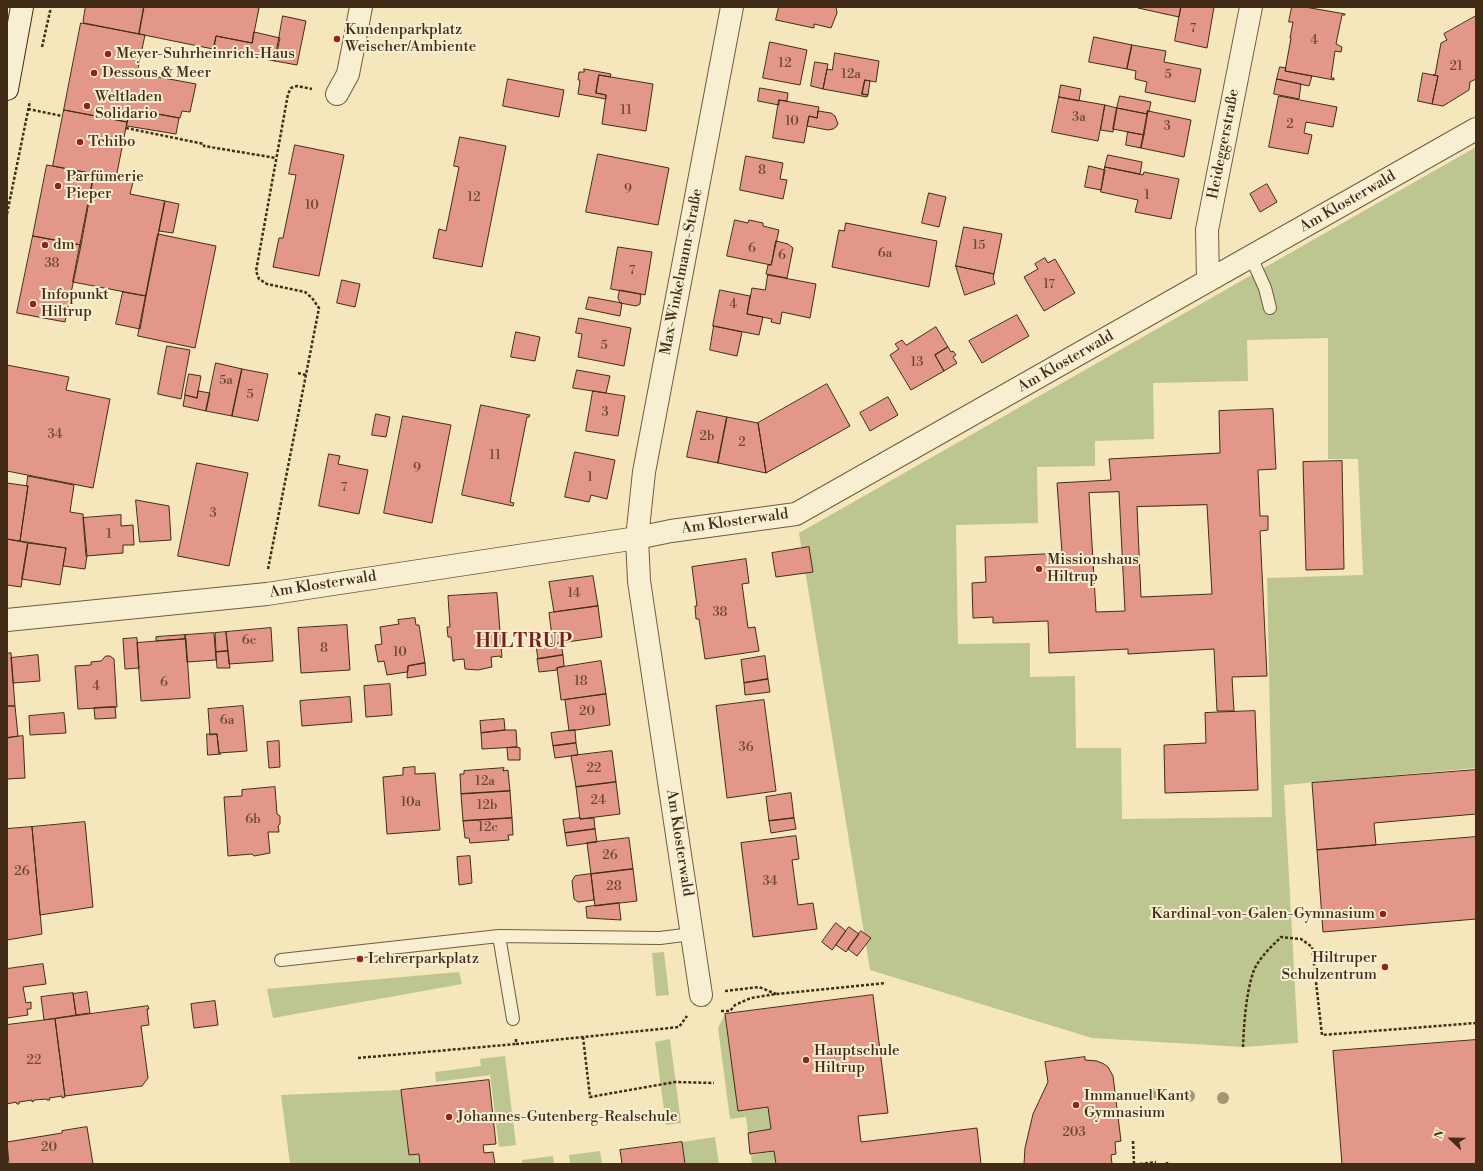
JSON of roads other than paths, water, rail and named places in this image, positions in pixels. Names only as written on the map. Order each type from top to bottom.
[{"type":"street","points":[[337,94],[348,74],[361,7]]},
{"type":"street","name":"Max-Winkelmann-Straße","points":[[637,538],[644,472],[732,7]]},
{"type":"street","name":"Heideggerstraße","points":[[1208,281],[1207,230],[1251,7]]},
{"type":"street","points":[[7,89],[16,16]]},
{"type":"street","name":"Am Klosterwald","points":[[7,620],[267,594],[637,538],[671,531],[796,514],[1476,129]]},
{"type":"street","name":"Am Klosterwald","points":[[637,538],[639,581],[701,995]]},
{"type":"lane","points":[[1251,257],[1265,288],[1270,308]]},
{"type":"lane","points":[[281,960],[499,936],[660,938],[692,934]]},
{"type":"lane","points":[[499,936],[513,1019]]},
{"type":"place","name":"Kundenparkplatz Weischer/Ambiente","points":[[337,39]]},
{"type":"place","name":"Meyer-Suhrheinrich-Haus","points":[[108,54]]},
{"type":"place","name":"Dessous & Meer","points":[[94,73]]},
{"type":"place","name":"Weltladen Solidario","points":[[87,106]]},
{"type":"place","name":"Tchibo","points":[[80,142]]},
{"type":"place","name":"Parfümerie Pieper","points":[[58,186]]},
{"type":"place","name":"dm","points":[[45,245]]},
{"type":"place","name":"Infopunkt Hiltrup","points":[[33,304]]},
{"type":"place","name":"Missionshaus Hiltrup","points":[[1039,569]]},
{"type":"place","name":"Kardinal-von-Galen-Gymnasium","points":[[1383,914]]},
{"type":"place","name":"Lehrerparkplatz","points":[[360,959]]},
{"type":"place","name":"Hiltruper Schulzentrum","points":[[1385,967]]},
{"type":"place","name":"Hauptschule Hiltrup","points":[[806,1060]]},
{"type":"place","name":"Immanuel Kant Gymnasium","points":[[1076,1105]]},
{"type":"place","name":"Johannes-Gutenberg-Realschule","points":[[449,1117]]},
{"type":"district","name":"HILTRUP","points":[[524,642]]}]
